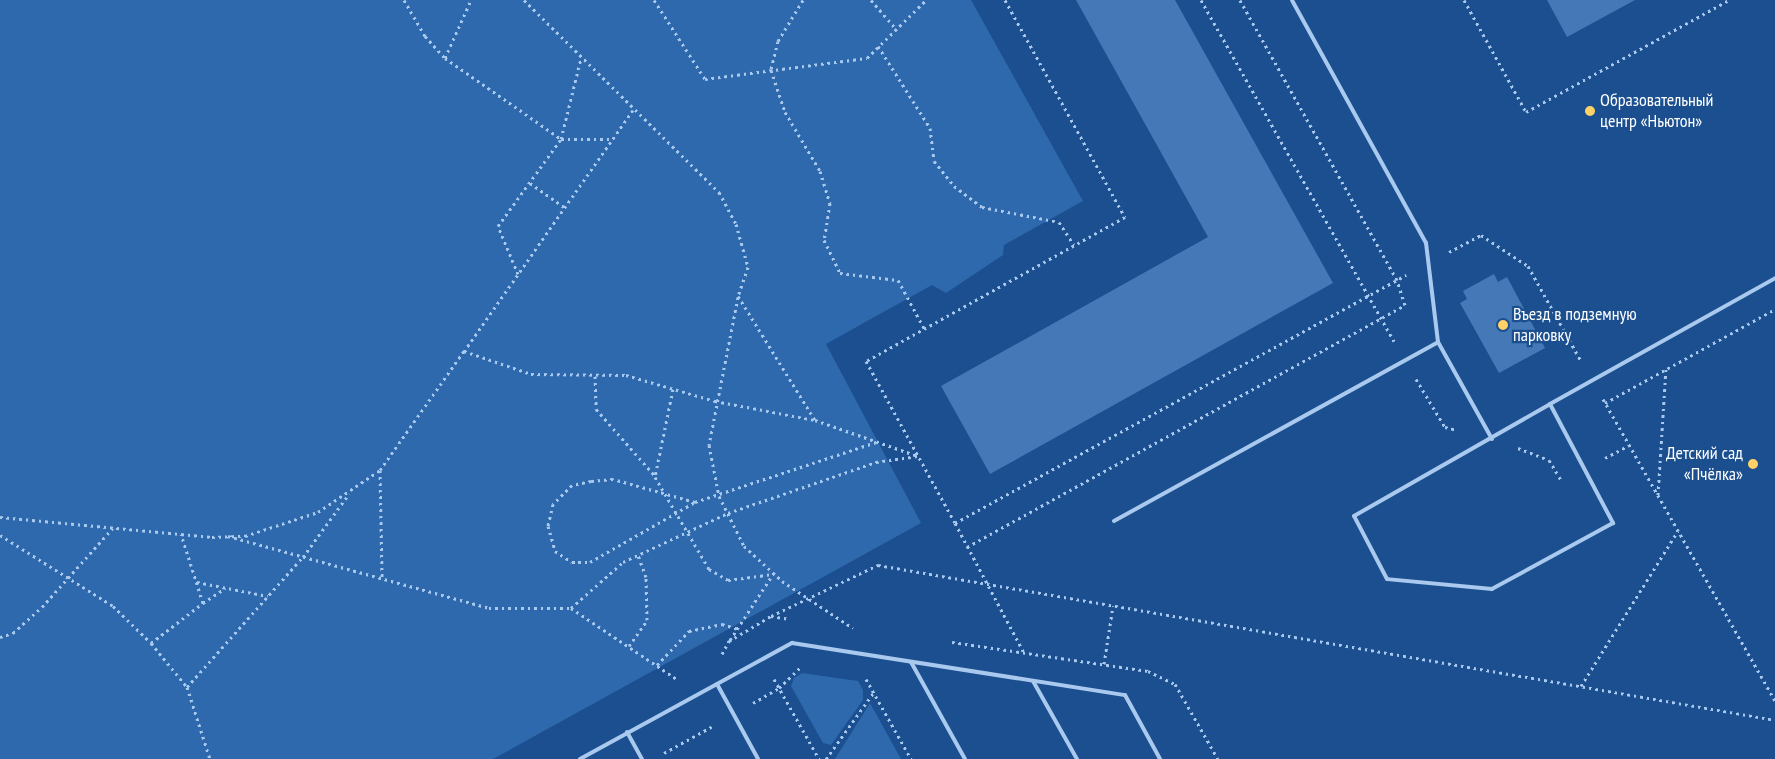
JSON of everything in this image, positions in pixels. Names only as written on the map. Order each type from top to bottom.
[{"type":"lane","points":[[1292,0],[1426,243],[1438,342],[1492,439]]},
{"type":"lane","points":[[1550,404],[1612,523],[1492,589],[1387,579],[1354,516],[1492,439],[1550,404],[1592,380],[1775,278]]},
{"type":"lane","points":[[1114,521],[1438,342]]},
{"type":"lane","points":[[580,759],[792,643],[1125,695],[1160,759]]},
{"type":"lane","points":[[911,662],[965,759]]},
{"type":"lane","points":[[1033,681],[1077,759]]},
{"type":"lane","points":[[717,684],[758,759]]},
{"type":"lane","points":[[627,732],[642,759]]},
{"type":"path","points":[[404,0],[425,36],[445,58],[561,139],[612,139]]},
{"type":"path","points":[[445,58],[471,0]]},
{"type":"path","points":[[524,0],[633,110],[718,192],[736,224],[748,267],[738,296],[715,401],[709,445],[719,496],[744,546],[773,574],[853,628]]},
{"type":"path","points":[[654,0],[705,79],[867,58],[923,1]]},
{"type":"path","points":[[803,0],[778,41],[771,70],[785,112],[820,172],[830,203],[824,240],[840,273],[898,280],[924,328]]},
{"type":"path","points":[[871,0],[895,28]]},
{"type":"path","points":[[1005,0],[1125,217],[866,361],[1024,653]]},
{"type":"path","points":[[1201,0],[1368,296],[1445,427],[1492,439],[1549,460],[1563,482],[1629,445]]},
{"type":"path","points":[[967,547],[1405,306],[1397,280],[1240,0]]},
{"type":"path","points":[[1464,0],[1526,112],[1729,0]]},
{"type":"path","points":[[878,46],[930,128],[934,161],[954,186],[982,207],[1058,222],[1074,245]]},
{"type":"path","points":[[518,274],[498,226],[561,139],[581,58]]},
{"type":"path","points":[[0,517],[181,534],[245,536],[318,512],[350,493],[380,470],[633,110]]},
{"type":"path","points":[[530,183],[564,208]]},
{"type":"path","points":[[955,524],[1481,235],[1528,266],[1775,700]]},
{"type":"path","points":[[738,296],[815,420]]},
{"type":"path","points":[[1605,403],[1775,309]]},
{"type":"path","points":[[464,351],[531,374],[626,375],[715,401],[815,420],[919,456]]},
{"type":"path","points":[[1658,496],[1666,369]]},
{"type":"path","points":[[595,376],[596,409],[655,477],[709,569],[728,580],[773,574]]},
{"type":"path","points":[[655,477],[673,389]]},
{"type":"path","points":[[695,502],[613,479],[572,485],[553,504],[548,526],[555,551],[572,562],[590,562],[695,502],[719,496],[876,442]]},
{"type":"path","points":[[571,608],[623,562],[728,513],[876,462],[919,456]]},
{"type":"path","points":[[380,470],[382,579]]},
{"type":"path","points":[[187,686],[303,557],[350,493]]},
{"type":"path","points":[[0,637],[12,633],[69,577],[113,528]]},
{"type":"path","points":[[1581,686],[1678,531]]},
{"type":"path","points":[[181,534],[203,603]]},
{"type":"path","points":[[0,535],[113,606],[151,643],[187,686],[210,759]]},
{"type":"path","points":[[228,536],[489,608],[571,608],[699,694],[729,641],[773,574]]},
{"type":"path","points":[[629,646],[647,620],[646,577],[638,555]]},
{"type":"path","points":[[729,641],[808,598],[878,565],[1775,720]]},
{"type":"path","points":[[197,582],[268,596]]},
{"type":"path","points":[[151,643],[225,588]]},
{"type":"path","points":[[1104,664],[1113,606]]},
{"type":"path","points":[[657,665],[689,631],[722,624],[738,628]]},
{"type":"path","points":[[763,659],[819,759]]},
{"type":"path","points":[[662,754],[779,688],[800,668],[808,668]]},
{"type":"path","points":[[857,675],[865,677],[911,759]]},
{"type":"path","points":[[826,759],[874,692]]},
{"type":"shaded area","points":[[0,0],[971,0],[1083,201],[1004,245],[1003,255],[946,293],[932,285],[826,344],[921,523],[493,759],[0,759]]},
{"type":"shaded area","points":[[802,673],[858,681],[863,690],[863,700],[831,745],[823,743],[791,686],[794,678]]},
{"type":"shaded area","points":[[870,703],[901,759],[835,759]]},
{"type":"building","points":[[1076,0],[1175,0],[1333,283],[990,474],[941,386],[1208,237]]},
{"type":"building","points":[[1547,0],[1635,0],[1567,37]]},
{"type":"building","name":"Въезд в подземную парковку","points":[[1494,274],[1498,282],[1507,277],[1545,348],[1499,373],[1460,303],[1467,299],[1463,291]]},
{"type":"place","name":"Образовательный центр «Ньютон»","points":[[1590,111]]},
{"type":"place","name":"Въезд в подземную парковку","points":[[1503,325]]},
{"type":"place","name":"Детский сад «Пчёлка»","points":[[1753,464]]}]
